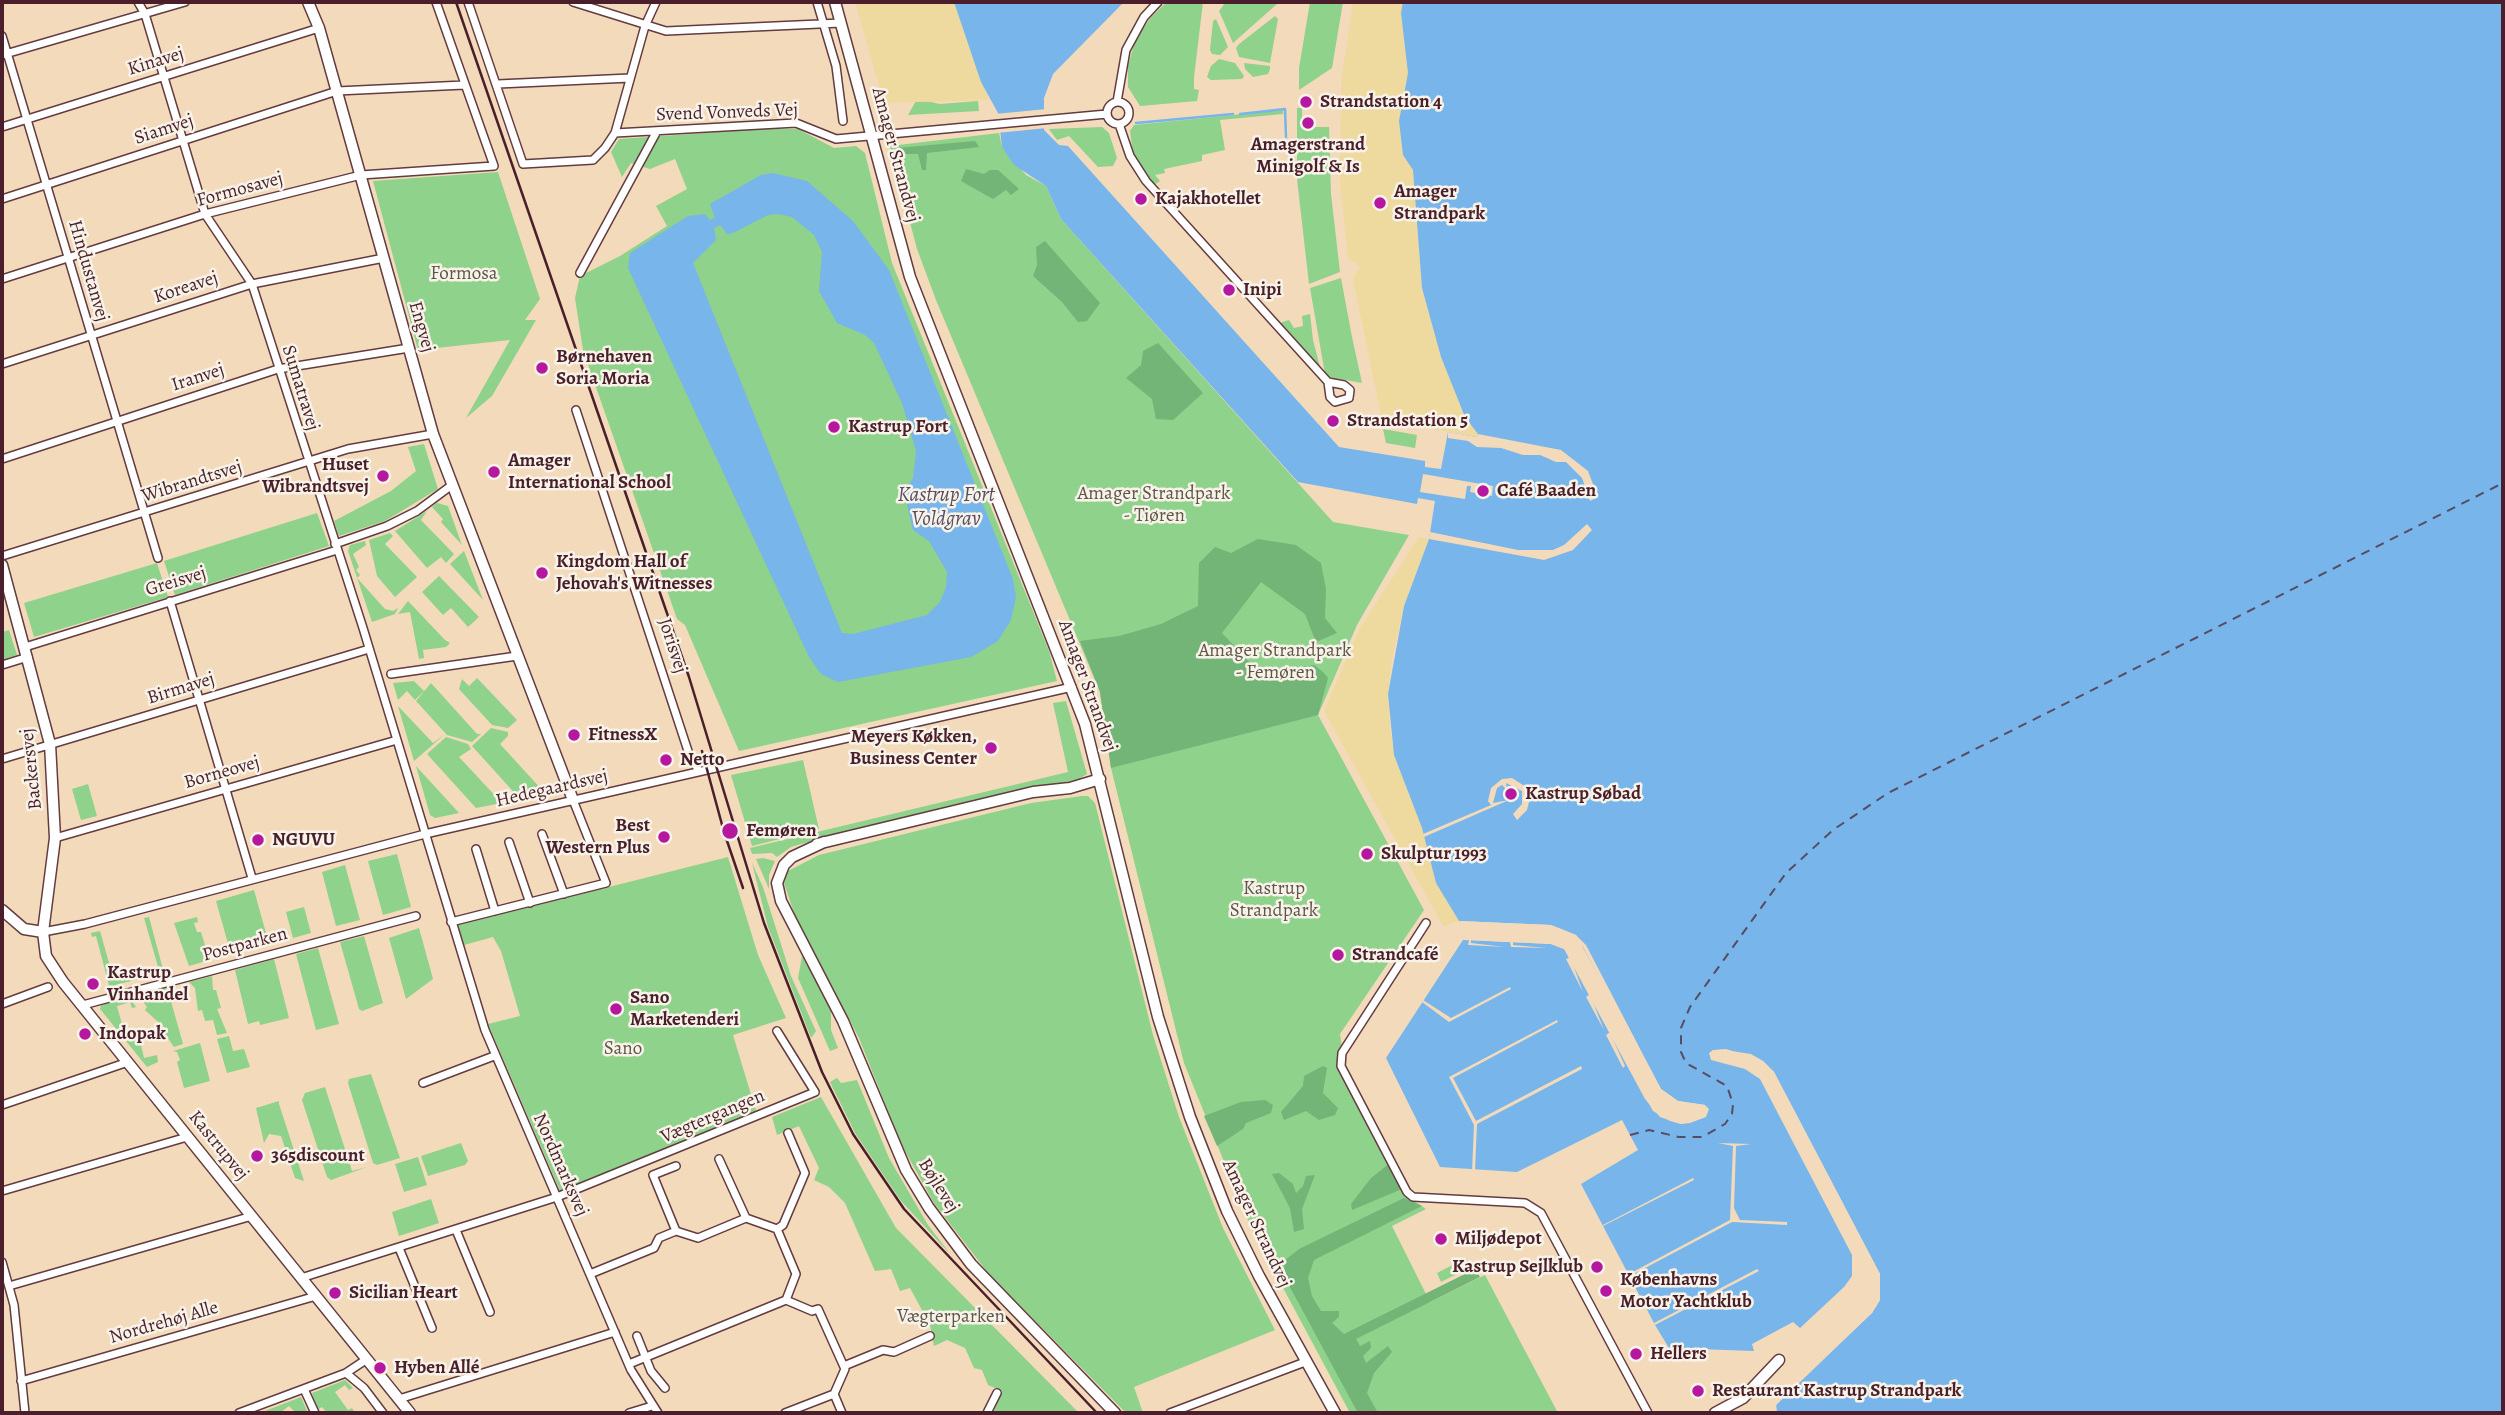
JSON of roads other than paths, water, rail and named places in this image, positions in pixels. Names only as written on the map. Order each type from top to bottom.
[{"type":"street","name":"Sumatravej","points":[[138,2],[145,14],[205,214],[252,284],[425,834]]},
{"type":"street","points":[[4,55],[185,2]]},
{"type":"street","name":"Engvej","points":[[309,2],[337,91],[433,434],[606,883],[564,894]]},
{"type":"street","points":[[436,2],[464,85]]},
{"type":"street","points":[[468,2],[523,164],[593,160],[606,148],[615,132],[645,26],[656,2]]},
{"type":"street","points":[[573,2],[666,31],[824,26],[841,23]]},
{"type":"street","name":"Amager Strandvej","points":[[817,2],[836,66],[843,121]]},
{"type":"street","name":"Amager Strandvej","points":[[835,2],[910,277],[1072,687],[1100,779],[1158,1017],[1190,1117],[1227,1211],[1305,1362],[1335,1413]]},
{"type":"street","points":[[1117,102],[1126,50],[1144,17],[1158,2]]},
{"type":"street","name":"Kinavej","points":[[2,127],[318,28]]},
{"type":"street","name":"Hindustanvej","points":[[2,36],[4,55],[69,258],[158,558]]},
{"type":"street","points":[[498,84],[630,78]]},
{"type":"street","name":"Siamvej","points":[[2,199],[337,91],[464,85]]},
{"type":"street","name":"Formosavej","points":[[2,279],[205,214],[361,175],[494,166],[464,85]]},
{"type":"street","points":[[1117,102],[1111,105],[1107,114],[1110,120],[1119,124],[1130,156],[1146,181],[1328,382]]},
{"type":"street","points":[[1117,102],[1126,106],[1128,113],[1126,120],[1119,124]]},
{"type":"street","name":"Svend Vonveds Vej","points":[[615,132],[796,123],[836,139],[1107,114]]},
{"type":"street","points":[[580,273],[657,131]]},
{"type":"street","name":"Koreavej","points":[[2,365],[252,284],[384,258]]},
{"type":"street","name":"Iranvej","points":[[2,459],[278,369],[409,348]]},
{"type":"street","name":"Jorisvej","points":[[576,410],[689,754],[699,771]]},
{"type":"street","name":"Wibrandtsvej","points":[[2,556],[348,449],[433,434]]},
{"type":"street","name":"Greisvej","points":[[2,665],[27,652],[170,601],[336,547],[408,516],[452,485]]},
{"type":"street","name":"Backersvej","points":[[2,565],[50,744],[55,838],[43,932]]},
{"type":"street","points":[[170,601],[252,878]]},
{"type":"street","name":"Birmavej","points":[[2,759],[369,649]]},
{"type":"street","points":[[391,674],[517,656]]},
{"type":"street","name":"Hedegaardsvej","points":[[43,932],[85,924],[425,834],[1072,687]]},
{"type":"street","name":"Borneovej","points":[[55,838],[397,740]]},
{"type":"street","name":"Bøjlevej","points":[[1100,779],[1070,788],[1033,792],[787,853],[773,871],[772,890],[783,923],[796,934],[843,1021],[891,1137],[929,1208],[971,1264],[1115,1413]]},
{"type":"street","name":"Nordmarksvej","points":[[425,834],[494,1055],[629,1364],[657,1413]]},
{"type":"street","points":[[451,922],[564,894],[542,834]]},
{"type":"street","points":[[509,842],[530,903]]},
{"type":"street","points":[[476,849],[495,911]]},
{"type":"street","points":[[2,910],[24,929],[43,932]]},
{"type":"street","name":"Postparken","points":[[83,1005],[416,916]]},
{"type":"street","points":[[1426,923],[1342,1053],[1341,1066],[1407,1192],[1422,1198],[1531,1204],[1541,1213],[1648,1413]]},
{"type":"street","name":"Kastrupvej","points":[[43,932],[50,964],[410,1413]]},
{"type":"street","points":[[2,1004],[48,987]]},
{"type":"street","name":"Vægtergangen","points":[[557,1197],[815,1092],[778,1031]]},
{"type":"street","points":[[423,1083],[494,1055]]},
{"type":"street","points":[[2,1105],[128,1062]]},
{"type":"street","points":[[777,1229],[783,1225],[805,1173],[789,1133]]},
{"type":"street","points":[[2,1191],[187,1137]]},
{"type":"street","points":[[719,1159],[746,1218]]},
{"type":"street","points":[[676,1166],[653,1175],[676,1231]]},
{"type":"street","points":[[302,1278],[557,1197]]},
{"type":"street","points":[[9,1286],[252,1216]]},
{"type":"street","points":[[590,1274],[653,1248],[659,1238],[676,1231],[698,1238],[746,1218],[777,1229],[796,1274],[786,1300]]},
{"type":"street","points":[[456,1230],[490,1312]]},
{"type":"street","points":[[399,1248],[432,1328]]},
{"type":"street","points":[[2,1262],[14,1305],[24,1413]]},
{"type":"street","name":"Nordrehøj Alle","points":[[21,1381],[316,1296]]},
{"type":"street","points":[[629,1364],[786,1300],[812,1311],[818,1309],[844,1366],[834,1394],[842,1413]]},
{"type":"street","points":[[399,1399],[615,1332]]},
{"type":"street","points":[[637,1336],[646,1358],[664,1388]]},
{"type":"street","points":[[844,1366],[883,1350],[894,1352],[930,1336]]},
{"type":"street","points":[[239,1413],[253,1411],[346,1373],[367,1359]]},
{"type":"street","points":[[1715,1413],[1743,1398],[1779,1360]]},
{"type":"street","points":[[1170,1413],[1305,1362]]},
{"type":"street","points":[[346,1373],[364,1388],[383,1413]]},
{"type":"street","points":[[304,1389],[315,1413]]},
{"type":"street","points":[[987,1413],[997,1393]]},
{"type":"street","points":[[785,1413],[834,1394]]},
{"type":"street","points":[[629,1413],[652,1406]]},
{"type":"water","points":[[954,2],[1124,2],[1053,74],[1044,98],[1044,130],[1059,145],[1068,146],[1339,447],[1425,461],[1425,467],[1441,469],[1448,432],[1477,437],[1478,434],[1465,417],[1441,357],[1422,288],[1413,170],[1403,155],[1399,121],[1408,73],[1401,13],[1403,2],[2503,2],[2503,1413],[1777,1413],[1776,1402],[1872,1313],[1880,1300],[1880,1274],[1774,1072],[1763,1061],[1726,1049],[1713,1050],[1709,1053],[1711,1060],[1745,1069],[1760,1079],[1852,1255],[1852,1276],[1844,1287],[1800,1328],[1793,1322],[1752,1344],[1754,1351],[1669,1348],[1655,1325],[1581,1184],[1638,1150],[1622,1120],[1517,1172],[1440,1167],[1386,1058],[1463,940],[1551,944],[1564,949],[1645,1099],[1660,1117],[1681,1124],[1690,1123],[1706,1117],[1709,1109],[1705,1105],[1678,1101],[1661,1089],[1576,935],[1551,925],[1459,921],[1436,883],[1422,828],[1394,755],[1388,694],[1404,606],[1429,539],[1435,501],[1418,498],[1417,504],[1298,482],[1061,219],[1046,186],[1014,165],[1002,147],[998,113],[981,82]]},
{"type":"water","name":"Kastrup Fort Voldgrav","points":[[773,173],[807,181],[853,221],[889,270],[1013,579],[1016,597],[1011,620],[998,641],[971,657],[838,682],[821,674],[809,657],[628,268],[630,253],[688,216],[705,214],[710,220],[715,218],[710,204],[761,175]],"holes":[[[768,215],[792,217],[814,235],[822,252],[819,291],[837,323],[865,335],[874,343],[902,403],[916,451],[913,478],[904,492],[913,530],[929,541],[947,572],[946,587],[940,602],[927,615],[853,634],[842,633],[693,263],[716,240],[714,228],[720,225],[727,234]]]},
{"type":"waterway","points":[[1240,114],[1285,109],[1286,137]]},
{"type":"waterway","points":[[1136,123],[1233,114]]},
{"type":"railway","points":[[456,2],[689,677],[764,923],[822,1072],[853,1134],[904,1209],[1097,1413]]},
{"type":"railway","points":[[702,751],[724,832],[743,888]]},
{"type":"place","name":"Strandstation 4","points":[[1306,102]]},
{"type":"place","name":"Amagerstrand Minigolf & Is","points":[[1308,123]]},
{"type":"place","name":"Kajakhotellet","points":[[1141,199]]},
{"type":"place","name":"Amager Strandpark","points":[[1380,203]]},
{"type":"place","name":"Inipi","points":[[1229,290]]},
{"type":"place","name":"Børnehaven Soria Moria","points":[[542,368]]},
{"type":"place","name":"Strandstation 5","points":[[1333,421]]},
{"type":"place","name":"Kastrup Fort","points":[[834,427]]},
{"type":"place","name":"Amager International School","points":[[494,472]]},
{"type":"place","name":"Huset Wibrandtsvej","points":[[383,476]]},
{"type":"place","name":"Café Baaden","points":[[1483,491]]},
{"type":"place","name":"Kingdom Hall of Jehovah's Witnesses","points":[[542,573]]},
{"type":"place","name":"FitnessX","points":[[574,735]]},
{"type":"place","name":"Meyers Køkken, Business Center","points":[[991,748]]},
{"type":"place","name":"Netto","points":[[666,760]]},
{"type":"place","name":"Kastrup Søbad","points":[[1511,794]]},
{"type":"place","name":"Femøren","points":[[730,831]]},
{"type":"place","name":"Best Western Plus","points":[[664,837]]},
{"type":"place","name":"NGUVU","points":[[258,840]]},
{"type":"place","name":"Skulptur 1993","points":[[1367,854]]},
{"type":"place","name":"Strandcafé","points":[[1338,955]]},
{"type":"place","name":"Kastrup Vinhandel","points":[[93,984]]},
{"type":"place","name":"Sano Marketenderi","points":[[616,1009]]},
{"type":"place","name":"Indopak","points":[[85,1034]]},
{"type":"place","name":"365discount","points":[[257,1156]]},
{"type":"place","name":"Miljødepot","points":[[1441,1239]]},
{"type":"place","name":"Kastrup Sejlklub","points":[[1597,1267]]},
{"type":"place","name":"Københavns Motor Yachtklub","points":[[1606,1291]]},
{"type":"place","name":"Sicilian Heart","points":[[335,1293]]},
{"type":"place","name":"Hellers","points":[[1636,1354]]},
{"type":"place","name":"Hyben Allé","points":[[380,1368]]},
{"type":"place","name":"Restaurant Kastrup Strandpark","points":[[1698,1391]]},
{"type":"park label","name":"Formosa","points":[[464,274]]},
{"type":"park label","name":"Amager Strandpark - Tiøren","points":[[1154,505]]},
{"type":"park label","name":"Amager Strandpark - Femøren","points":[[1275,662]]},
{"type":"park label","name":"Kastrup Strandpark","points":[[1274,900]]},
{"type":"park label","name":"Sano","points":[[623,1049]]},
{"type":"park label","name":"Vægterparken","points":[[951,1317]]}]
